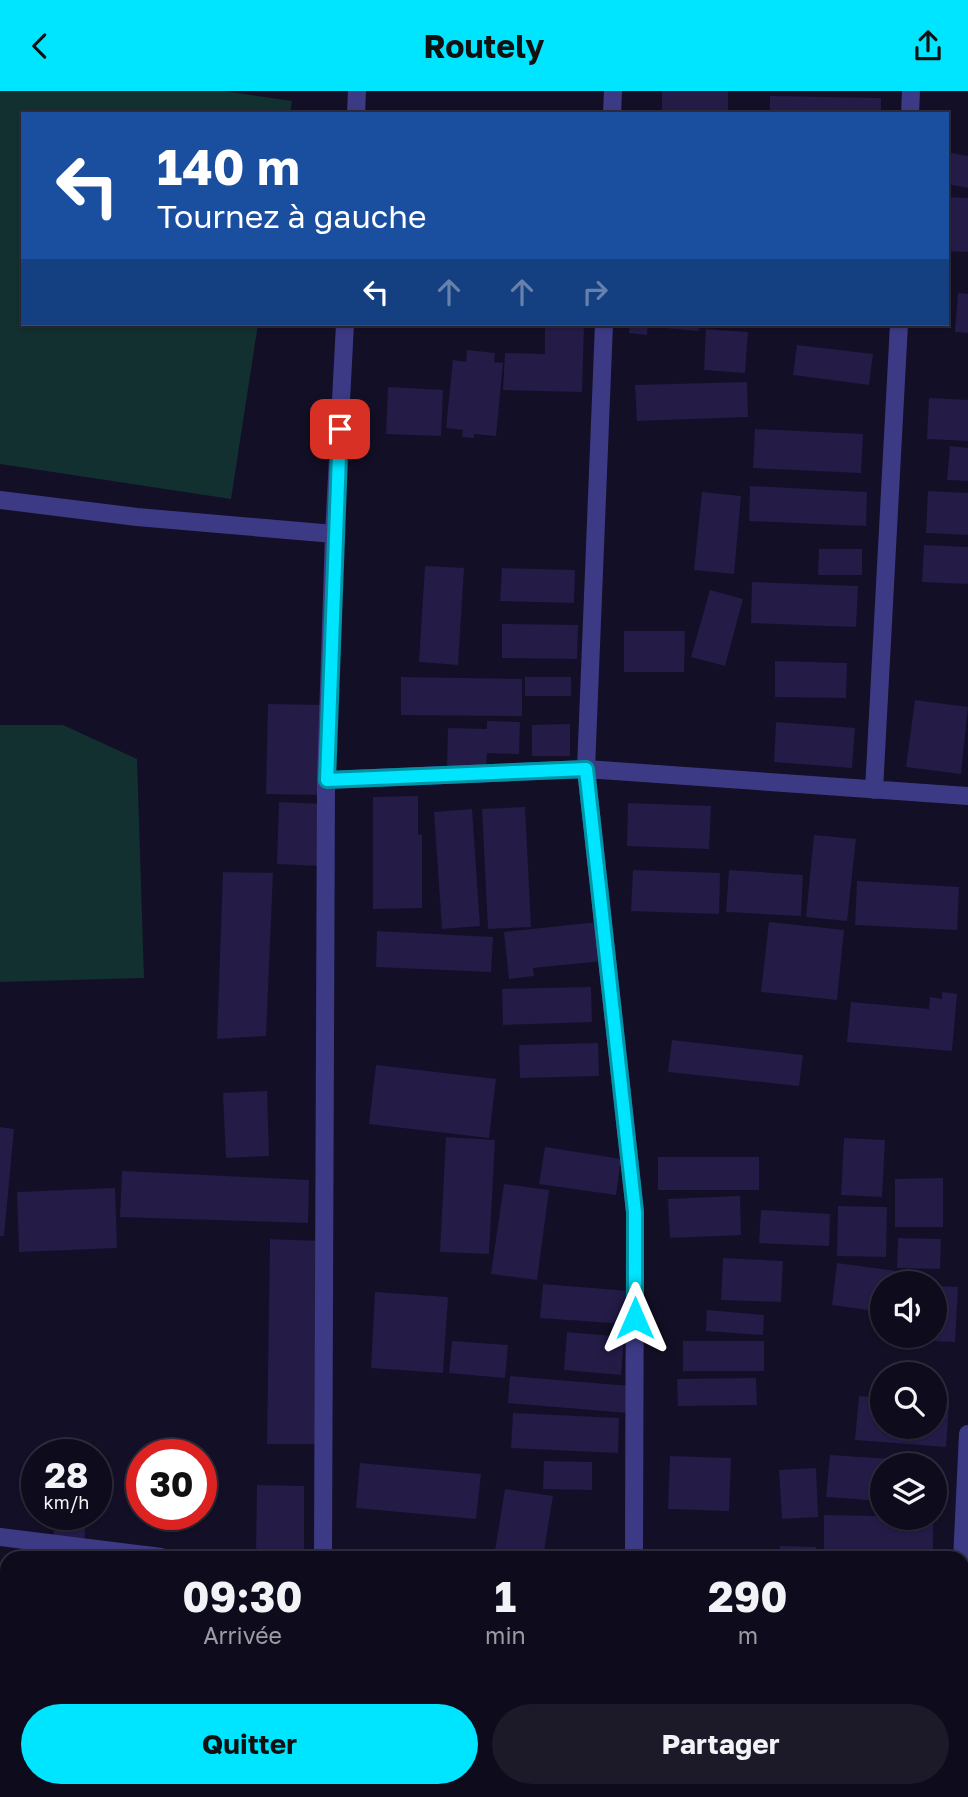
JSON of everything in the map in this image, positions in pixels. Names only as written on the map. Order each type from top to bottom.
[{"type":"street","points":[[356,112],[357,91]]},
{"type":"street","points":[[612,112],[613,91]]},
{"type":"street","points":[[910,112],[911,91]]},
{"type":"street","points":[[323,1551],[327,780],[334,534],[345,326]]},
{"type":"street","points":[[604,326],[586,769],[635,1212],[634,1551]]},
{"type":"street","points":[[874,790],[899,326]]},
{"type":"street","points":[[0,501],[137,517],[334,534]]},
{"type":"street","points":[[327,780],[586,769],[968,796]]},
{"type":"street","points":[[962,1551],[968,1434]]},
{"type":"street","points":[[0,1537],[113,1551]]},
{"type":"green space","points":[[0,91],[223,91],[292,101],[290,112],[21,112],[21,326],[258,326],[231,499],[0,464]]},
{"type":"green space","points":[[0,725],[63,725],[137,759],[144,978],[0,982]]},
{"type":"building","points":[[662,91],[728,91],[728,112],[662,112]]},
{"type":"building","points":[[770,96],[881,98],[881,112],[770,112]]},
{"type":"building","points":[[949,152],[968,156],[968,188],[949,184]]},
{"type":"building","points":[[949,197],[968,198],[968,252],[949,251]]},
{"type":"building","points":[[958,293],[968,294],[968,333],[955,332]]},
{"type":"building","points":[[545,326],[584,326],[582,392],[503,390],[505,353],[545,354]]},
{"type":"building","points":[[630,326],[648,326],[647,335],[629,333]]},
{"type":"building","points":[[664,326],[700,326],[699,331]]},
{"type":"building","points":[[706,329],[748,332],[745,373],[704,370]]},
{"type":"building","points":[[797,345],[873,354],[869,385],[793,375]]},
{"type":"building","points":[[467,350],[495,353],[494,362],[503,363],[496,436],[474,434],[474,438],[462,437],[463,430],[446,428],[453,360],[466,362]]},
{"type":"building","points":[[747,382],[748,417],[637,421],[635,385]]},
{"type":"building","points":[[388,387],[443,390],[441,436],[386,434]]},
{"type":"building","points":[[929,398],[968,400],[968,441],[927,439]]},
{"type":"building","points":[[755,429],[863,434],[861,473],[753,468]]},
{"type":"building","points":[[950,446],[968,448],[968,481],[947,480]]},
{"type":"building","points":[[750,486],[867,492],[866,526],[749,521]]},
{"type":"building","points":[[928,491],[968,493],[968,535],[926,533]]},
{"type":"building","points":[[702,492],[741,496],[734,574],[694,570]]},
{"type":"building","points":[[924,545],[968,547],[968,584],[922,582]]},
{"type":"building","points":[[819,549],[862,549],[862,575],[818,575]]},
{"type":"building","points":[[425,566],[464,568],[458,665],[419,662]]},
{"type":"building","points":[[502,568],[575,570],[574,603],[500,601]]},
{"type":"building","points":[[752,582],[858,586],[856,627],[751,623]]},
{"type":"building","points":[[710,590],[743,599],[725,666],[691,657]]},
{"type":"building","points":[[502,624],[578,625],[577,659],[502,658]]},
{"type":"building","points":[[624,631],[685,631],[684,672],[624,672]]},
{"type":"building","points":[[775,661],[847,663],[846,698],[775,697]]},
{"type":"building","points":[[401,677],[522,679],[522,716],[401,715]]},
{"type":"building","points":[[525,677],[571,677],[571,696],[525,696]]},
{"type":"building","points":[[915,700],[968,707],[961,774],[906,767]]},
{"type":"building","points":[[268,704],[325,705],[323,795],[266,794]]},
{"type":"building","points":[[487,721],[520,722],[519,754],[487,753],[486,771],[447,770],[448,728],[487,729]]},
{"type":"building","points":[[776,722],[855,728],[852,768],[774,762]]},
{"type":"building","points":[[570,724],[570,756],[532,756],[532,725]]},
{"type":"building","points":[[418,796],[418,835],[422,834],[422,908],[373,909],[373,797]]},
{"type":"building","points":[[279,802],[323,804],[319,866],[277,864]]},
{"type":"building","points":[[628,803],[711,806],[709,849],[627,846]]},
{"type":"building","points":[[525,807],[531,927],[488,929],[482,809]]},
{"type":"building","points":[[472,809],[480,926],[442,929],[434,812]]},
{"type":"building","points":[[814,835],[856,839],[847,921],[806,917]]},
{"type":"building","points":[[633,870],[720,873],[719,914],[631,911]]},
{"type":"building","points":[[729,870],[803,875],[801,916],[726,912]]},
{"type":"building","points":[[223,872],[273,873],[266,1036],[217,1039]]},
{"type":"building","points":[[857,881],[959,887],[957,930],[855,925]]},
{"type":"building","points":[[598,922],[603,961],[533,968],[534,976],[509,979],[504,932]]},
{"type":"building","points":[[769,922],[844,930],[837,1000],[761,992]]},
{"type":"building","points":[[377,931],[493,937],[491,972],[376,967]]},
{"type":"building","points":[[591,987],[592,1022],[503,1025],[502,989]]},
{"type":"building","points":[[942,992],[957,994],[952,1051],[847,1042],[851,1002],[929,1009],[930,997],[942,999]]},
{"type":"building","points":[[672,1040],[803,1055],[799,1086],[668,1072]]},
{"type":"building","points":[[598,1043],[599,1076],[520,1078],[519,1045]]},
{"type":"building","points":[[376,1065],[496,1079],[489,1138],[369,1124]]},
{"type":"building","points":[[267,1091],[269,1156],[226,1158],[223,1093]]},
{"type":"building","points":[[0,1127],[14,1129],[4,1236],[0,1236]]},
{"type":"building","points":[[446,1137],[495,1140],[489,1254],[440,1252]]},
{"type":"building","points":[[844,1138],[885,1140],[882,1197],[841,1195]]},
{"type":"building","points":[[545,1147],[621,1159],[616,1195],[539,1184]]},
{"type":"building","points":[[658,1157],[759,1157],[759,1190],[658,1190]]},
{"type":"building","points":[[122,1171],[309,1180],[308,1223],[120,1217]]},
{"type":"building","points":[[943,1178],[943,1227],[895,1227],[895,1179]]},
{"type":"building","points":[[504,1184],[549,1190],[537,1280],[491,1274]]},
{"type":"building","points":[[115,1188],[117,1248],[19,1252],[17,1192]]},
{"type":"building","points":[[740,1196],[741,1235],[670,1238],[668,1199]]},
{"type":"building","points":[[838,1206],[887,1207],[886,1257],[837,1256]]},
{"type":"building","points":[[761,1210],[830,1214],[829,1246],[759,1243]]},
{"type":"building","points":[[898,1238],[941,1239],[940,1269],[897,1268]]},
{"type":"building","points":[[270,1239],[319,1241],[318,1444],[267,1444]]},
{"type":"building","points":[[723,1258],[783,1261],[781,1302],[721,1300]]},
{"type":"building","points":[[837,1263],[896,1271],[870,1271],[870,1310],[832,1305]]},
{"type":"building","points":[[543,1284],[629,1291],[626,1324],[540,1318]]},
{"type":"building","points":[[947,1287],[958,1287],[955,1342],[947,1342]]},
{"type":"building","points":[[375,1292],[448,1297],[443,1373],[371,1368]]},
{"type":"building","points":[[707,1310],[764,1315],[763,1335],[706,1331]]},
{"type":"building","points":[[567,1332],[624,1337],[621,1375],[564,1370]]},
{"type":"building","points":[[452,1341],[508,1345],[505,1378],[449,1373]]},
{"type":"building","points":[[683,1341],[764,1341],[764,1371],[683,1371]]},
{"type":"building","points":[[510,1376],[630,1386],[628,1413],[508,1403]]},
{"type":"building","points":[[756,1378],[757,1405],[678,1406],[677,1379]]},
{"type":"building","points":[[859,1396],[870,1397],[870,1439],[947,1439],[946,1447],[855,1440]]},
{"type":"building","points":[[513,1413],[619,1418],[618,1453],[511,1448]]},
{"type":"building","points":[[830,1455],[870,1458],[870,1500],[826,1497]]},
{"type":"building","points":[[670,1456],[731,1458],[729,1511],[668,1509]]},
{"type":"building","points":[[544,1461],[592,1462],[592,1490],[543,1489]]},
{"type":"building","points":[[360,1463],[481,1474],[476,1519],[356,1508]]},
{"type":"building","points":[[816,1468],[818,1517],[782,1519],[779,1470]]},
{"type":"building","points":[[257,1485],[304,1486],[304,1551],[256,1551]]},
{"type":"building","points":[[505,1489],[553,1496],[544,1551],[495,1551]]},
{"type":"building","points":[[824,1515],[870,1516],[870,1530],[933,1530],[933,1551],[824,1551]]},
{"type":"building","points":[[54,1530],[85,1530],[84,1541],[53,1537]]},
{"type":"building","points":[[780,1546],[816,1547],[816,1551],[780,1551]]},
{"type":"route","points":[[340,429],[334,534],[327,780],[586,769],[635,1212],[635,1318]]}]
